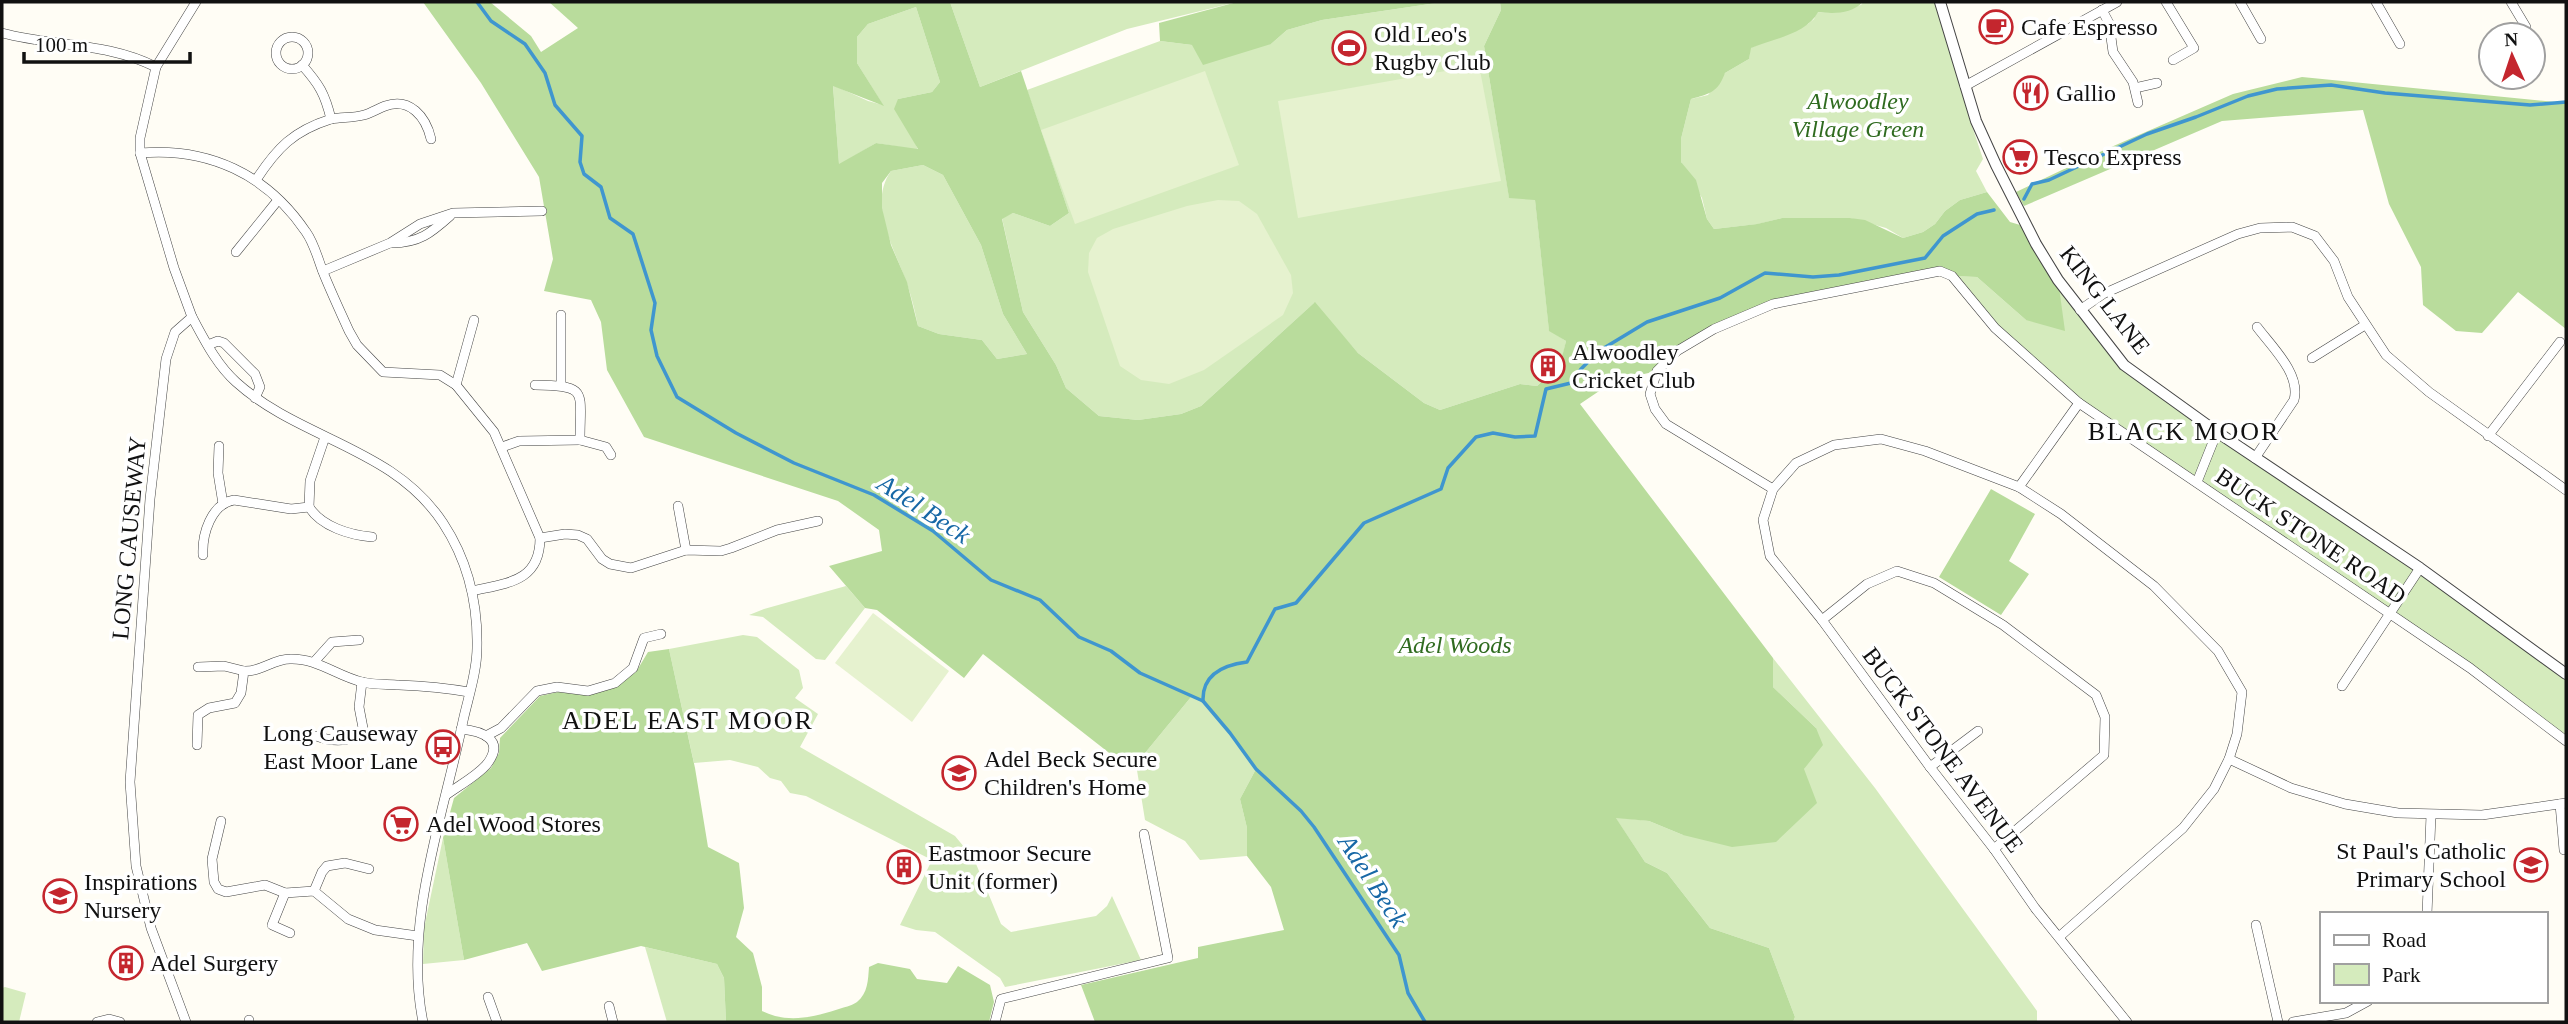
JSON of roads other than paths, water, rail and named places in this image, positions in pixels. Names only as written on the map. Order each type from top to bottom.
[{"type":"street","points":[[196,2],[156,67],[140,138],[140,153],[174,268],[192,317],[234,381],[298,424],[366,455],[426,500],[457,547],[472,591],[477,614],[478,651],[418,936],[417,965],[423,1022]]},
{"type":"street","name":"KING LANE","points":[[1940,2],[1983,141],[2036,244],[2058,280],[2124,365],[2217,432],[2420,568],[2566,674]]},
{"type":"street","points":[[1965,86],[2117,2]]},
{"type":"street","points":[[2166,2],[2194,48],[2173,60]]},
{"type":"street","points":[[2239,2],[2261,39]]},
{"type":"street","points":[[2376,2],[2400,44]]},
{"type":"street","points":[[2511,2],[2522,21]]},
{"type":"street","points":[[2102,10],[2109,23],[2113,52],[2133,82],[2138,103]]},
{"type":"street","points":[[2,33],[107,49],[125,53],[156,67]]},
{"type":"street","points":[[302,65],[326,97],[331,119]]},
{"type":"street","points":[[2135,88],[2157,83]]},
{"type":"street","points":[[256,180],[286,142],[306,129],[331,119],[364,115],[388,105],[404,104],[416,109],[428,128],[431,139]]},
{"type":"street","points":[[140,153],[169,150],[191,154],[227,164],[256,180],[307,233],[349,331],[374,365],[383,372],[440,375],[456,385],[494,432],[540,538],[537,563],[523,577],[472,591]]},
{"type":"street","points":[[236,252],[278,200]]},
{"type":"street","points":[[323,271],[390,243],[420,224],[453,214],[542,211]]},
{"type":"street","points":[[2080,310],[2103,294],[2238,234],[2260,228],[2292,227],[2315,236],[2326,248],[2348,297],[2386,355],[2429,392],[2566,491]]},
{"type":"street","name":"BUCK STONE ROAD","points":[[1773,488],[1666,424],[1655,409],[1650,394],[1657,372],[1677,351],[1714,329],[1773,304],[1940,271],[1952,276],[1995,328],[2079,403],[2470,668],[2566,741]]},
{"type":"street","points":[[561,315],[561,385]]},
{"type":"street","name":"LONG CAUSEWAY","points":[[186,1022],[151,928],[136,866],[130,782],[150,499],[166,359],[175,332],[192,317]]},
{"type":"street","points":[[456,385],[474,320]]},
{"type":"street","points":[[2312,358],[2365,326]]},
{"type":"street","points":[[2255,457],[2294,400],[2296,392],[2294,378],[2258,327]]},
{"type":"street","points":[[208,345],[218,341],[224,343],[255,374],[260,387],[256,398]]},
{"type":"street","points":[[2488,436],[2560,342]]},
{"type":"street","points":[[535,385],[568,385],[576,390],[580,398],[580,440]]},
{"type":"street","points":[[2019,487],[2079,403]]},
{"type":"street","points":[[2197,482],[2217,432]]},
{"type":"street","points":[[325,437],[310,481],[309,507],[316,516],[345,532],[372,537]]},
{"type":"street","points":[[1773,488],[1797,463],[1834,445],[1881,439],[1925,451],[2019,487],[2061,514],[2154,586],[2218,651],[2242,692],[2237,734],[2229,759],[2214,789],[2183,828],[2059,937]]},
{"type":"street","points":[[502,447],[519,441],[580,440],[606,447],[611,456]]},
{"type":"street","points":[[219,446],[218,472],[223,504]]},
{"type":"street","name":"BUCK STONE AVENUE","points":[[1773,488],[1763,520],[1770,556],[1822,620],[1994,849],[2035,908],[2127,1022]]},
{"type":"street","points":[[203,555],[208,528],[214,513],[223,504],[234,500],[291,509],[309,507]]},
{"type":"street","points":[[677,506],[686,550]]},
{"type":"street","points":[[540,538],[578,535],[587,539],[602,559],[621,568],[631,568],[686,550],[721,551],[777,530],[818,521]]},
{"type":"street","points":[[2342,686],[2420,568]]},
{"type":"street","points":[[1822,620],[1867,584],[1897,571],[1934,583],[2003,625],[2096,695],[2105,718],[2104,755],[1994,849]]},
{"type":"street","points":[[486,736],[500,728],[537,691],[557,687],[588,691],[614,683],[633,667],[644,638],[662,634]]},
{"type":"street","points":[[314,662],[332,642],[359,640]]},
{"type":"street","points":[[198,667],[224,666],[251,672],[275,661],[290,659],[314,662],[362,682],[441,687],[469,692]]},
{"type":"street","points":[[197,745],[198,715],[209,708],[235,703],[242,693],[244,671]]},
{"type":"street","points":[[316,736],[331,741],[357,736],[363,728],[359,707],[362,682]]},
{"type":"street","points":[[446,795],[487,764],[493,750],[491,741],[480,731],[461,729]]},
{"type":"street","points":[[1930,766],[1978,732]]},
{"type":"street","points":[[2229,759],[2291,788],[2344,804],[2398,813],[2482,815],[2563,804],[2564,850]]},
{"type":"street","points":[[2427,912],[2431,815]]},
{"type":"street","points":[[221,821],[212,859],[214,882],[218,888],[226,892],[265,885],[285,893],[314,891],[348,919],[375,930],[418,936]]},
{"type":"street","points":[[995,1022],[1000,999],[1168,958],[1144,834]]},
{"type":"street","points":[[314,891],[327,866],[345,863],[369,869]]},
{"type":"street","points":[[285,893],[272,925],[289,933]]},
{"type":"street","points":[[2256,925],[2278,1022]]},
{"type":"street","points":[[488,997],[497,1022]]},
{"type":"street","points":[[2293,1022],[2346,1013],[2364,1003]]},
{"type":"street","points":[[609,1006],[613,1022]]},
{"type":"street","points":[[97,1022],[109,1019],[120,1022]]},
{"type":"waterway","name":"Adel Beck","points":[[477,2],[491,21],[525,44],[545,73],[555,105],[582,136],[580,162],[584,174],[601,187],[610,218],[633,234],[655,303],[651,330],[657,356],[677,397],[736,433],[794,463],[874,495],[933,531],[991,580],[1040,600],[1079,637],[1111,651],[1140,673],[1203,701],[1256,769],[1301,811],[1314,827],[1399,955],[1408,993],[1425,1022]]},
{"type":"waterway","points":[[2024,199],[2032,184],[2049,180],[2147,134],[2248,96],[2277,89],[2331,85],[2385,93],[2530,105],[2566,102]]},
{"type":"waterway","points":[[1203,701],[1210,678],[1222,669],[1247,662],[1275,609],[1296,603],[1364,523],[1441,489],[1448,468],[1476,437],[1493,433],[1515,437],[1535,436],[1546,389],[1571,383],[1599,351],[1647,322],[1720,298],[1765,273],[1813,277],[1839,275],[1925,258],[1943,236],[1977,214],[1994,210]]},
{"type":"place","name":"Cafe Espresso","points":[[1996,27]]},
{"type":"place","name":"Old Leo's Rugby Club","points":[[1349,48]]},
{"type":"place","name":"Gallio","points":[[2031,93]]},
{"type":"place","name":"Tesco Express","points":[[2020,157]]},
{"type":"place","name":"Alwoodley Cricket Club","points":[[1548,366]]},
{"type":"place","name":"Long Causeway East Moor Lane","points":[[443,747]]},
{"type":"place","name":"Adel Beck Secure Children's Home","points":[[959,773]]},
{"type":"place","name":"Adel Wood Stores","points":[[401,824]]},
{"type":"place","name":"St Paul's Catholic Primary School","points":[[2531,865]]},
{"type":"place","name":"Eastmoor Secure Unit (former)","points":[[904,867]]},
{"type":"place","name":"Inspirations Nursery","points":[[60,896]]},
{"type":"place","name":"Adel Surgery","points":[[126,963]]},
{"type":"district","name":"BLACK MOOR","points":[[2184,431]]},
{"type":"district","name":"ADEL EAST MOOR","points":[[688,720]]},
{"type":"park label","name":"Alwoodley Village Green","points":[[1858,115]]},
{"type":"park label","name":"Adel Woods","points":[[1455,645]]}]
